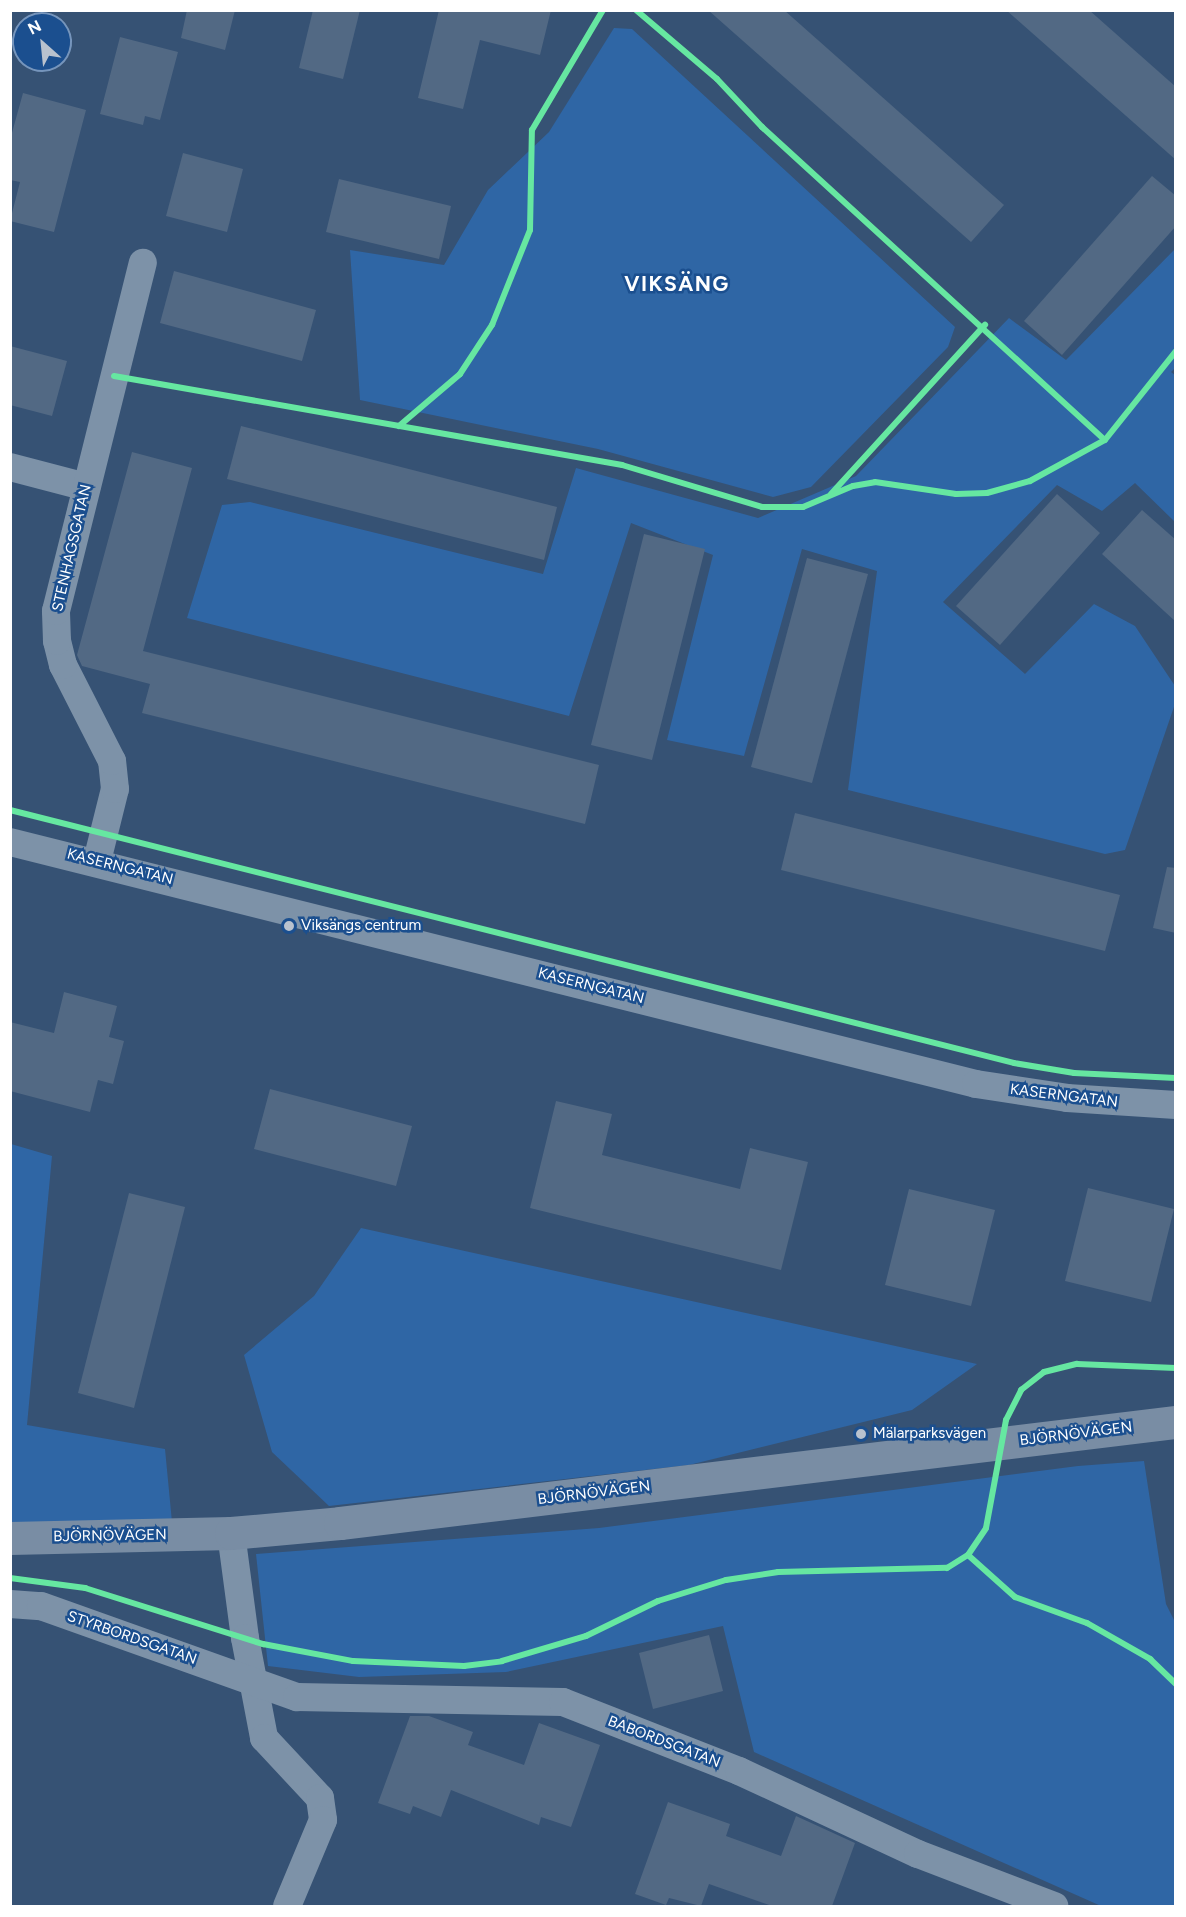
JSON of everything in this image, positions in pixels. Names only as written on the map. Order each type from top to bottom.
[{"type":"main road","name":"BJÖRNÖVÄGEN","points":[[10,1538],[231,1533],[1176,1422]]},
{"type":"street","name":"STENHAGSGATAN","points":[[97,861],[115,789],[112,760],[75,691],[57,641],[56,611],[143,263]]},
{"type":"street","points":[[10,467],[86,486]]},
{"type":"street","name":"KASERNGATAN","points":[[10,842],[97,861],[976,1084],[1067,1098],[1176,1105]]},
{"type":"street","points":[[231,1533],[252,1679],[264,1738],[320,1798],[323,1820],[287,1906]]},
{"type":"street","name":"STYRBORDSGATAN","points":[[10,1604],[41,1606],[252,1679]]},
{"type":"street","name":"BABORDSGATAN","points":[[252,1679],[297,1697],[563,1702],[739,1771],[918,1854],[1054,1906]]},
{"type":"shaded area","points":[[614,28],[632,29],[955,327],[948,347],[811,487],[773,497],[598,449],[360,400],[350,250],[444,265],[488,190],[549,132]]},
{"type":"shaded area","points":[[1175,249],[1176,367],[1171,372],[1176,376],[1175,522],[1135,483],[1102,511],[1057,485],[943,602],[1025,674],[1094,604],[1135,626],[1175,686],[1176,701],[1125,850],[1105,854],[848,790],[877,571],[802,549],[744,756],[667,740],[713,555],[631,523],[569,716],[187,618],[222,505],[250,502],[543,574],[576,468],[758,518],[856,476],[1009,318],[1066,360]]},
{"type":"shaded area","points":[[11,1144],[52,1156],[27,1425],[165,1449],[172,1522],[11,1522]]},
{"type":"shaded area","points":[[361,1228],[977,1364],[912,1410],[689,1465],[329,1506],[272,1452],[244,1355],[314,1296]]},
{"type":"shaded area","points":[[1144,1461],[1166,1604],[1175,1622],[1175,1906],[1101,1906],[754,1752],[723,1626],[506,1672],[359,1677],[268,1666],[256,1554],[599,1528],[1078,1466]]},
{"type":"building","points":[[187,10],[235,10],[225,50],[181,38]]},
{"type":"building","points":[[313,10],[360,10],[343,79],[299,68]]},
{"type":"building","points":[[439,10],[551,10],[540,55],[480,40],[463,109],[418,98]]},
{"type":"building","points":[[708,10],[784,10],[1004,205],[971,242]]},
{"type":"building","points":[[1006,10],[1089,10],[1176,87],[1176,160]]},
{"type":"building","points":[[120,37],[178,52],[160,120],[145,116],[143,125],[100,114]]},
{"type":"building","points":[[23,93],[86,110],[54,232],[10,221],[20,182],[10,180],[10,140]]},
{"type":"building","points":[[183,153],[243,169],[227,232],[166,216]]},
{"type":"building","points":[[1152,176],[1176,196],[1176,226],[1062,355],[1024,321]]},
{"type":"building","points":[[339,179],[451,206],[439,259],[326,232]]},
{"type":"building","points":[[174,271],[316,310],[302,361],[160,323]]},
{"type":"building","points":[[10,346],[67,361],[52,416],[10,405]]},
{"type":"building","points":[[241,426],[557,507],[544,560],[227,479]]},
{"type":"building","points":[[132,452],[192,468],[143,651],[599,765],[585,824],[142,713],[150,684],[82,666],[77,655]]},
{"type":"building","points":[[1057,494],[1100,533],[1000,645],[956,606]]},
{"type":"building","points":[[1142,510],[1176,540],[1176,622],[1102,554]]},
{"type":"building","points":[[644,534],[705,549],[652,760],[591,745]]},
{"type":"building","points":[[807,558],[868,574],[812,783],[751,767]]},
{"type":"building","points":[[795,813],[1120,895],[1105,951],[781,870]]},
{"type":"building","points":[[1167,867],[1176,868],[1176,933],[1153,928]]},
{"type":"building","points":[[64,992],[117,1006],[109,1037],[124,1041],[113,1084],[98,1080],[90,1112],[10,1091],[10,1022],[54,1033]]},
{"type":"building","points":[[270,1089],[412,1126],[396,1186],[254,1149]]},
{"type":"building","points":[[556,1101],[612,1114],[602,1155],[740,1189],[750,1148],[808,1162],[781,1270],[530,1208]]},
{"type":"building","points":[[1088,1188],[1174,1209],[1151,1302],[1065,1281]]},
{"type":"building","points":[[909,1189],[995,1210],[971,1306],[885,1285]]},
{"type":"building","points":[[129,1193],[185,1207],[134,1408],[78,1393]]},
{"type":"building","points":[[709,1635],[723,1691],[653,1709],[639,1653]]},
{"type":"building","points":[[410,1716],[429,1716],[473,1732],[468,1745],[524,1765],[539,1723],[600,1745],[571,1827],[541,1817],[539,1825],[451,1790],[441,1817],[413,1806],[410,1814],[378,1803]]},
{"type":"building","points":[[668,1802],[730,1824],[726,1836],[781,1856],[796,1816],[855,1843],[832,1906],[772,1906],[709,1884],[701,1906],[669,1898],[666,1905],[635,1894]]},
{"type":"cycle path","points":[[399,426],[460,374],[492,325],[530,230],[532,130],[603,10]]},
{"type":"cycle path","points":[[636,10],[717,79],[762,127],[1105,440]]},
{"type":"cycle path","points":[[831,494],[985,325]]},
{"type":"cycle path","points":[[114,376],[622,465],[762,507],[803,507],[853,486],[875,482],[956,494],[987,493],[1030,481],[1105,440],[1176,351]]},
{"type":"cycle path","points":[[10,810],[1014,1063],[1074,1073],[1176,1078]]},
{"type":"cycle path","points":[[10,1578],[85,1588],[263,1644],[353,1661],[464,1666],[502,1661],[586,1636],[658,1601],[726,1580],[778,1572],[947,1568],[968,1555],[986,1528],[1006,1420],[1021,1390],[1044,1372],[1077,1364],[1176,1368]]},
{"type":"cycle path","points":[[968,1555],[1015,1597],[1087,1623],[1150,1659],[1176,1684]]},
{"type":"place","name":"Viksängs centrum","points":[[289,926]]},
{"type":"place","name":"Mälarparksvägen","points":[[861,1434]]},
{"type":"district","name":"VIKSÄNG","points":[[677,284]]}]
